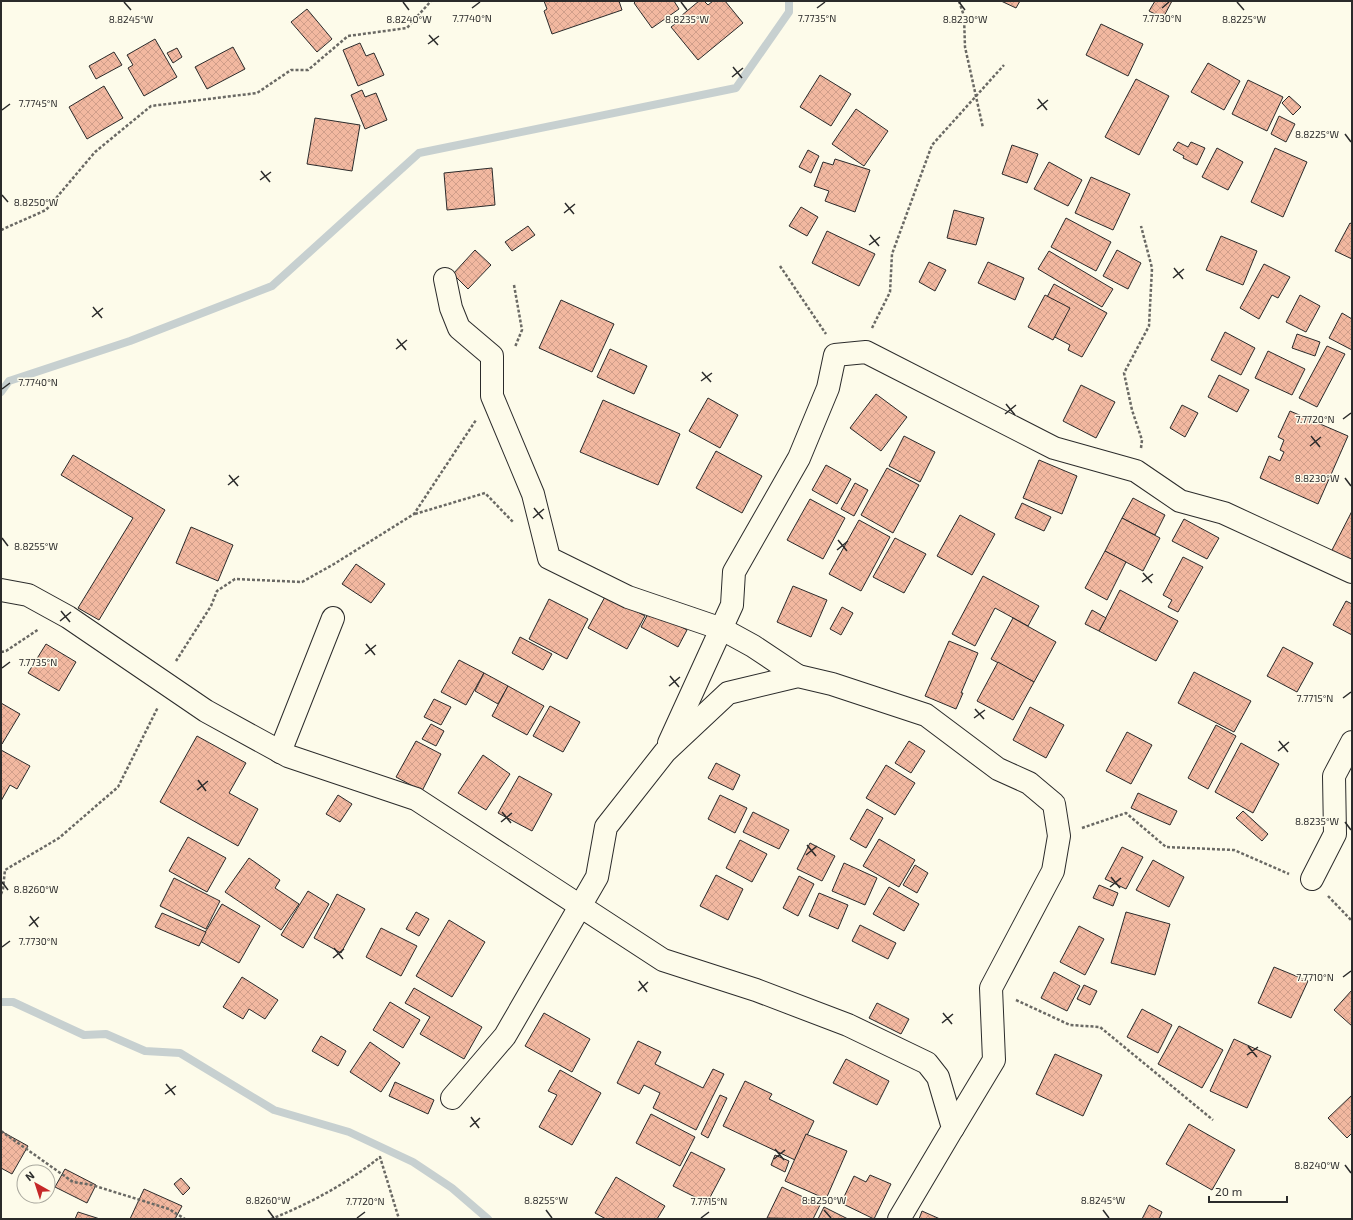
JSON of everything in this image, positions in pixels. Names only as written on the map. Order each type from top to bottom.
[{"type":"street","points":[[445,279],[459,328],[492,356],[492,396],[533,494],[549,558],[628,597],[722,629],[753,646],[798,676],[832,684],[926,715],[998,769],[1029,783],[1054,804],[1059,836],[1053,871],[990,988],[994,1060],[899,1219]]},
{"type":"street","points":[[665,752],[732,605],[734,572],[799,458],[828,388],[835,355],[866,352],[1054,448],[1136,471],[1180,501],[1224,513],[1352,572]]},
{"type":"street","points":[[1,590],[28,595],[61,614],[206,711],[280,752],[416,800],[663,960],[756,990],[848,1025],[927,1063],[938,1077],[953,1128]]},
{"type":"street","points":[[280,752],[333,618]]},
{"type":"street","points":[[452,1098],[505,1036],[597,877],[606,827],[665,752],[728,693],[798,676]]},
{"type":"street","points":[[1312,879],[1335,834],[1334,776],[1352,742]]},
{"type":"path","points":[[1,230],[46,210],[95,152],[151,106],[257,93],[291,70],[308,70],[348,36],[407,28],[431,1]]},
{"type":"path","points":[[959,1],[964,16],[965,47],[983,128]]},
{"type":"path","points":[[866,352],[873,325],[890,292],[892,254],[932,144],[1004,65]]},
{"type":"path","points":[[1136,471],[1142,440],[1132,410],[1124,373],[1149,326],[1152,268],[1141,226]]},
{"type":"path","points":[[780,266],[825,331],[835,355]]},
{"type":"path","points":[[513,350],[522,330],[514,285]]},
{"type":"path","points":[[414,514],[492,396]]},
{"type":"path","points":[[1,894],[4,889],[5,870],[59,838],[118,786],[149,723],[166,684],[211,606],[217,591],[235,579],[302,582],[334,564],[414,514],[486,493],[517,526]]},
{"type":"path","points":[[1,652],[6,651],[61,614]]},
{"type":"path","points":[[1059,836],[1126,813],[1166,847],[1234,850],[1294,877],[1312,879],[1352,921]]},
{"type":"path","points":[[990,988],[1070,1025],[1100,1026],[1213,1120]]},
{"type":"path","points":[[1,1131],[73,1182],[92,1185],[169,1209],[185,1219]]},
{"type":"path","points":[[271,1219],[295,1209],[328,1191],[366,1168],[380,1157],[399,1219]]},
{"type":"building","points":[[544,1],[619,1],[622,10],[552,34],[544,11],[547,9]]},
{"type":"building","points":[[636,1],[674,1],[679,9],[652,28],[634,3]]},
{"type":"building","points":[[699,1],[704,1],[708,5],[713,1],[725,1],[743,23],[698,60],[671,27],[683,18],[681,16]]},
{"type":"building","points":[[1001,1],[1020,1],[1016,8]]},
{"type":"building","points":[[1155,1],[1172,1],[1163,18],[1149,11]]},
{"type":"building","points":[[307,9],[332,39],[317,52],[291,22]]},
{"type":"building","points":[[1101,24],[1143,44],[1128,76],[1086,55]]},
{"type":"building","points":[[155,39],[177,77],[144,96],[128,68],[133,65],[127,55]]},
{"type":"building","points":[[360,43],[366,56],[374,53],[384,75],[358,86],[343,50]]},
{"type":"building","points":[[233,47],[245,69],[207,89],[195,67]]},
{"type":"building","points":[[177,48],[182,57],[173,63],[167,53]]},
{"type":"building","points":[[114,52],[122,65],[96,79],[89,66]]},
{"type":"building","points":[[1208,63],[1240,81],[1224,110],[1191,92]]},
{"type":"building","points":[[820,75],[851,94],[831,126],[800,107]]},
{"type":"building","points":[[1136,79],[1169,96],[1139,155],[1105,137]]},
{"type":"building","points":[[1248,80],[1283,97],[1267,131],[1232,114]]},
{"type":"building","points":[[104,86],[123,118],[87,139],[69,107]]},
{"type":"building","points":[[362,90],[365,97],[376,93],[387,120],[365,129],[351,95]]},
{"type":"building","points":[[1289,96],[1301,107],[1293,115],[1282,103]]},
{"type":"building","points":[[856,109],[888,131],[864,166],[832,144]]},
{"type":"building","points":[[1279,116],[1295,124],[1286,142],[1271,134]]},
{"type":"building","points":[[315,118],[360,125],[352,171],[307,164]]},
{"type":"building","points":[[1178,142],[1188,147],[1191,142],[1205,148],[1197,165],[1183,158],[1184,156],[1173,150]]},
{"type":"building","points":[[1012,145],[1038,154],[1027,183],[1002,174]]},
{"type":"building","points":[[1217,148],[1243,162],[1228,190],[1202,177]]},
{"type":"building","points":[[1275,148],[1307,162],[1283,217],[1251,202]]},
{"type":"building","points":[[808,150],[819,156],[811,173],[799,167]]},
{"type":"building","points":[[835,159],[870,170],[855,212],[825,201],[829,191],[814,186],[823,162],[833,165]]},
{"type":"building","points":[[1049,162],[1082,180],[1068,206],[1034,189]]},
{"type":"building","points":[[492,168],[495,205],[447,210],[444,173]]},
{"type":"building","points":[[1091,177],[1130,194],[1113,230],[1075,213]]},
{"type":"building","points":[[801,207],[818,217],[807,236],[789,226]]},
{"type":"building","points":[[954,210],[984,218],[976,245],[947,238]]},
{"type":"building","points":[[1066,218],[1111,242],[1096,271],[1051,247]]},
{"type":"building","points":[[1350,223],[1352,224],[1352,259],[1335,251]]},
{"type":"building","points":[[528,226],[535,235],[512,251],[505,242]]},
{"type":"building","points":[[827,231],[875,254],[859,286],[812,263]]},
{"type":"building","points":[[1221,236],[1257,251],[1243,285],[1206,270]]},
{"type":"building","points":[[475,250],[491,265],[468,289],[453,274]]},
{"type":"building","points":[[1117,250],[1141,263],[1128,289],[1103,276]]},
{"type":"building","points":[[1049,251],[1113,289],[1102,307],[1038,269]]},
{"type":"building","points":[[929,262],[946,270],[935,291],[919,282]]},
{"type":"building","points":[[988,262],[1024,278],[1015,300],[978,283]]},
{"type":"building","points":[[1264,264],[1290,277],[1278,298],[1272,295],[1259,319],[1240,308]]},
{"type":"building","points":[[1054,284],[1107,313],[1082,357],[1068,350],[1070,345],[1032,325]]},
{"type":"building","points":[[1045,295],[1070,308],[1053,340],[1028,327]]},
{"type":"building","points":[[1300,295],[1320,306],[1306,332],[1286,322]]},
{"type":"building","points":[[561,300],[614,324],[592,372],[539,348]]},
{"type":"building","points":[[1342,313],[1352,319],[1352,350],[1329,338]]},
{"type":"building","points":[[1225,332],[1255,348],[1241,375],[1211,360]]},
{"type":"building","points":[[1297,334],[1320,342],[1315,356],[1292,348]]},
{"type":"building","points":[[1327,346],[1345,354],[1317,407],[1299,398]]},
{"type":"building","points":[[610,349],[647,366],[634,394],[597,377]]},
{"type":"building","points":[[1268,351],[1305,369],[1292,395],[1255,378]]},
{"type":"building","points":[[1219,375],[1249,390],[1237,412],[1208,397]]},
{"type":"building","points":[[1081,385],[1115,402],[1096,438],[1063,421]]},
{"type":"building","points":[[876,394],[907,417],[881,451],[850,428]]},
{"type":"building","points":[[708,398],[738,415],[720,448],[689,431]]},
{"type":"building","points":[[603,400],[680,434],[658,485],[580,452]]},
{"type":"building","points":[[1182,405],[1198,413],[1185,437],[1170,428]]},
{"type":"building","points":[[1290,411],[1348,436],[1318,504],[1260,478],[1269,456],[1280,461],[1284,452],[1280,450],[1284,440],[1278,437]]},
{"type":"building","points":[[904,436],[935,452],[920,482],[889,466]]},
{"type":"building","points":[[716,451],[762,476],[742,513],[696,488]]},
{"type":"building","points":[[73,455],[165,510],[99,620],[78,608],[133,518],[61,475]]},
{"type":"building","points":[[1039,460],[1077,476],[1062,514],[1023,498]]},
{"type":"building","points":[[826,465],[851,479],[837,504],[812,490]]},
{"type":"building","points":[[887,468],[919,485],[893,533],[861,515]]},
{"type":"building","points":[[855,483],[868,490],[854,516],[841,509]]},
{"type":"building","points":[[1133,498],[1165,515],[1155,535],[1122,518]]},
{"type":"building","points":[[810,499],[845,518],[823,559],[787,540]]},
{"type":"building","points":[[1022,503],[1051,517],[1044,531],[1015,518]]},
{"type":"building","points":[[1352,511],[1352,562],[1331,552]]},
{"type":"building","points":[[960,515],[995,534],[972,575],[937,556]]},
{"type":"building","points":[[1122,518],[1160,538],[1143,571],[1105,551]]},
{"type":"building","points":[[1184,519],[1219,538],[1207,559],[1172,541]]},
{"type":"building","points":[[859,520],[890,537],[861,591],[829,574]]},
{"type":"building","points":[[191,527],[233,545],[218,581],[176,563]]},
{"type":"building","points":[[895,538],[926,554],[904,593],[873,577]]},
{"type":"building","points":[[1105,551],[1126,562],[1107,600],[1085,588]]},
{"type":"building","points":[[1183,557],[1203,567],[1178,612],[1168,607],[1172,600],[1163,595]]},
{"type":"building","points":[[356,564],[385,584],[371,603],[342,584]]},
{"type":"building","points":[[983,576],[1039,606],[1028,626],[995,608],[975,646],[952,634]]},
{"type":"building","points":[[793,586],[827,600],[811,637],[777,622]]},
{"type":"building","points":[[1120,590],[1178,621],[1156,661],[1099,631]]},
{"type":"building","points":[[606,595],[645,616],[627,649],[588,628]]},
{"type":"building","points":[[549,599],[588,619],[567,659],[529,639]]},
{"type":"building","points":[[1346,601],[1352,604],[1352,635],[1333,625]]},
{"type":"building","points":[[842,607],[853,613],[841,635],[830,629]]},
{"type":"building","points":[[650,610],[687,630],[678,647],[641,627]]},
{"type":"building","points":[[1092,610],[1106,618],[1099,631],[1085,624]]},
{"type":"building","points":[[1013,618],[1056,642],[1034,682],[991,659]]},
{"type":"building","points":[[520,637],[552,654],[543,670],[512,653]]},
{"type":"building","points":[[949,641],[978,653],[956,709],[925,696]]},
{"type":"building","points":[[46,644],[76,662],[59,691],[28,673]]},
{"type":"building","points":[[1283,647],[1313,663],[1297,692],[1267,676]]},
{"type":"building","points":[[459,660],[484,673],[466,705],[441,692]]},
{"type":"building","points":[[998,662],[1034,682],[1013,720],[977,701]]},
{"type":"building","points":[[1194,672],[1251,701],[1234,732],[1178,703]]},
{"type":"building","points":[[484,673],[508,686],[498,704],[475,691]]},
{"type":"building","points":[[508,686],[544,706],[527,735],[492,716]]},
{"type":"building","points":[[434,699],[451,707],[441,725],[424,717]]},
{"type":"building","points":[[1,703],[20,714],[2,744],[1,743]]},
{"type":"building","points":[[550,706],[580,722],[563,752],[533,736]]},
{"type":"building","points":[[1030,707],[1064,725],[1046,758],[1013,740]]},
{"type":"building","points":[[431,724],[444,731],[436,746],[422,739]]},
{"type":"building","points":[[1216,725],[1236,736],[1208,789],[1188,778]]},
{"type":"building","points":[[1127,732],[1152,745],[1131,784],[1106,771]]},
{"type":"building","points":[[197,736],[246,763],[229,793],[258,809],[238,846],[160,802]]},
{"type":"building","points":[[416,741],[441,754],[422,791],[396,777]]},
{"type":"building","points":[[909,741],[925,751],[911,773],[895,763]]},
{"type":"building","points":[[1241,743],[1279,764],[1253,813],[1215,792]]},
{"type":"building","points":[[1,750],[30,766],[17,789],[10,785],[1,801]]},
{"type":"building","points":[[483,755],[510,774],[486,810],[458,793]]},
{"type":"building","points":[[716,763],[740,775],[733,790],[708,778]]},
{"type":"building","points":[[886,765],[915,783],[895,815],[866,798]]},
{"type":"building","points":[[519,776],[552,794],[532,831],[498,813]]},
{"type":"building","points":[[1138,793],[1177,811],[1170,825],[1131,808]]},
{"type":"building","points":[[338,795],[352,804],[340,822],[326,814]]},
{"type":"building","points":[[720,795],[747,808],[735,833],[708,819]]},
{"type":"building","points":[[867,809],[883,818],[866,848],[850,839]]},
{"type":"building","points":[[1243,811],[1268,834],[1262,841],[1236,818]]},
{"type":"building","points":[[753,812],[789,830],[779,849],[743,832]]},
{"type":"building","points":[[188,837],[226,858],[207,892],[169,871]]},
{"type":"building","points":[[879,839],[915,860],[899,887],[863,866]]},
{"type":"building","points":[[740,840],[767,854],[752,882],[726,868]]},
{"type":"building","points":[[810,843],[835,856],[822,881],[797,869]]},
{"type":"building","points":[[1122,847],[1143,857],[1126,889],[1105,879]]},
{"type":"building","points":[[249,858],[280,880],[275,888],[299,904],[281,930],[225,892]]},
{"type":"building","points":[[1153,860],[1184,877],[1169,907],[1136,890]]},
{"type":"building","points":[[844,863],[877,878],[865,905],[832,891]]},
{"type":"building","points":[[915,865],[928,873],[917,893],[903,885]]},
{"type":"building","points":[[716,875],[743,889],[728,920],[700,906]]},
{"type":"building","points":[[799,876],[814,884],[798,916],[783,908]]},
{"type":"building","points":[[174,878],[220,901],[206,929],[160,906]]},
{"type":"building","points":[[1099,885],[1118,893],[1113,906],[1093,898]]},
{"type":"building","points":[[889,887],[919,904],[904,931],[873,914]]},
{"type":"building","points":[[308,891],[329,904],[303,948],[281,935]]},
{"type":"building","points":[[819,893],[848,905],[838,929],[809,916]]},
{"type":"building","points":[[337,894],[365,909],[341,953],[314,938]]},
{"type":"building","points":[[222,904],[260,926],[239,963],[200,941]]},
{"type":"building","points":[[416,912],[429,919],[419,936],[406,929]]},
{"type":"building","points":[[1126,912],[1170,924],[1155,975],[1111,963]]},
{"type":"building","points":[[162,913],[206,932],[199,946],[155,927]]},
{"type":"building","points":[[449,920],[485,942],[452,997],[416,976]]},
{"type":"building","points":[[860,925],[896,943],[888,959],[852,941]]},
{"type":"building","points":[[1079,926],[1104,939],[1085,975],[1060,962]]},
{"type":"building","points":[[381,928],[417,946],[401,976],[366,957]]},
{"type":"building","points":[[1274,967],[1308,981],[1291,1018],[1258,1003]]},
{"type":"building","points":[[1054,972],[1080,986],[1067,1011],[1041,998]]},
{"type":"building","points":[[242,977],[278,1000],[265,1019],[249,1009],[243,1019],[223,1007]]},
{"type":"building","points":[[1084,985],[1097,991],[1090,1005],[1077,999]]},
{"type":"building","points":[[414,988],[482,1027],[464,1059],[420,1034],[430,1017],[405,1003]]},
{"type":"building","points":[[1352,990],[1352,1026],[1334,1010]]},
{"type":"building","points":[[390,1002],[420,1020],[403,1048],[373,1030]]},
{"type":"building","points":[[877,1003],[909,1019],[901,1034],[869,1018]]},
{"type":"building","points":[[1142,1009],[1172,1025],[1158,1053],[1127,1037]]},
{"type":"building","points":[[544,1013],[590,1039],[572,1072],[525,1046]]},
{"type":"building","points":[[1179,1026],[1223,1050],[1202,1088],[1158,1064]]},
{"type":"building","points":[[321,1036],[346,1051],[338,1066],[312,1051]]},
{"type":"building","points":[[1234,1039],[1271,1056],[1247,1108],[1210,1091]]},
{"type":"building","points":[[638,1041],[661,1052],[655,1064],[703,1088],[713,1069],[724,1074],[696,1130],[653,1108],[660,1093],[644,1085],[639,1094],[617,1083]]},
{"type":"building","points":[[370,1042],[400,1063],[381,1092],[350,1072]]},
{"type":"building","points":[[1055,1054],[1102,1075],[1083,1116],[1036,1094]]},
{"type":"building","points":[[846,1059],[889,1081],[877,1105],[833,1083]]},
{"type":"building","points":[[560,1070],[601,1093],[572,1145],[539,1127],[557,1095],[548,1091]]},
{"type":"building","points":[[745,1081],[772,1094],[769,1099],[814,1121],[795,1160],[723,1126]]},
{"type":"building","points":[[395,1082],[434,1100],[428,1114],[389,1096]]},
{"type":"building","points":[[720,1095],[727,1098],[708,1138],[701,1134]]},
{"type":"building","points":[[1352,1095],[1352,1133],[1347,1138],[1328,1118]]},
{"type":"building","points":[[651,1114],[695,1137],[680,1166],[636,1143]]},
{"type":"building","points":[[1189,1124],[1235,1150],[1212,1190],[1166,1164]]},
{"type":"building","points":[[1,1131],[28,1146],[18,1164],[16,1164],[12,1174],[1,1168]]},
{"type":"building","points":[[806,1134],[847,1151],[826,1199],[785,1181]]},
{"type":"building","points":[[691,1152],[725,1169],[707,1203],[673,1186]]},
{"type":"building","points":[[775,1155],[789,1161],[785,1172],[771,1165]]},
{"type":"building","points":[[65,1169],[96,1185],[87,1203],[56,1188]]},
{"type":"building","points":[[870,1175],[891,1184],[874,1219],[841,1203],[854,1176],[866,1182]]},
{"type":"building","points":[[616,1177],[665,1206],[657,1219],[606,1219],[595,1213]]},
{"type":"building","points":[[181,1178],[190,1188],[183,1195],[174,1184]]},
{"type":"building","points":[[782,1187],[820,1205],[813,1219],[767,1218]]},
{"type":"building","points":[[144,1189],[182,1206],[175,1219],[130,1219]]},
{"type":"building","points":[[1149,1205],[1162,1212],[1159,1219],[1142,1219]]},
{"type":"building","points":[[824,1207],[848,1219],[818,1219]]},
{"type":"building","points":[[922,1211],[940,1219],[919,1219]]},
{"type":"building","points":[[78,1212],[100,1219],[75,1219]]},
{"type":"waterway","points":[[1,392],[9,381],[130,341],[272,286],[419,153],[736,88],[789,12],[789,1]]},
{"type":"waterway","points":[[1,1002],[13,1002],[84,1035],[106,1034],[145,1051],[180,1053],[274,1110],[349,1132],[413,1162],[452,1188],[488,1219]]}]
